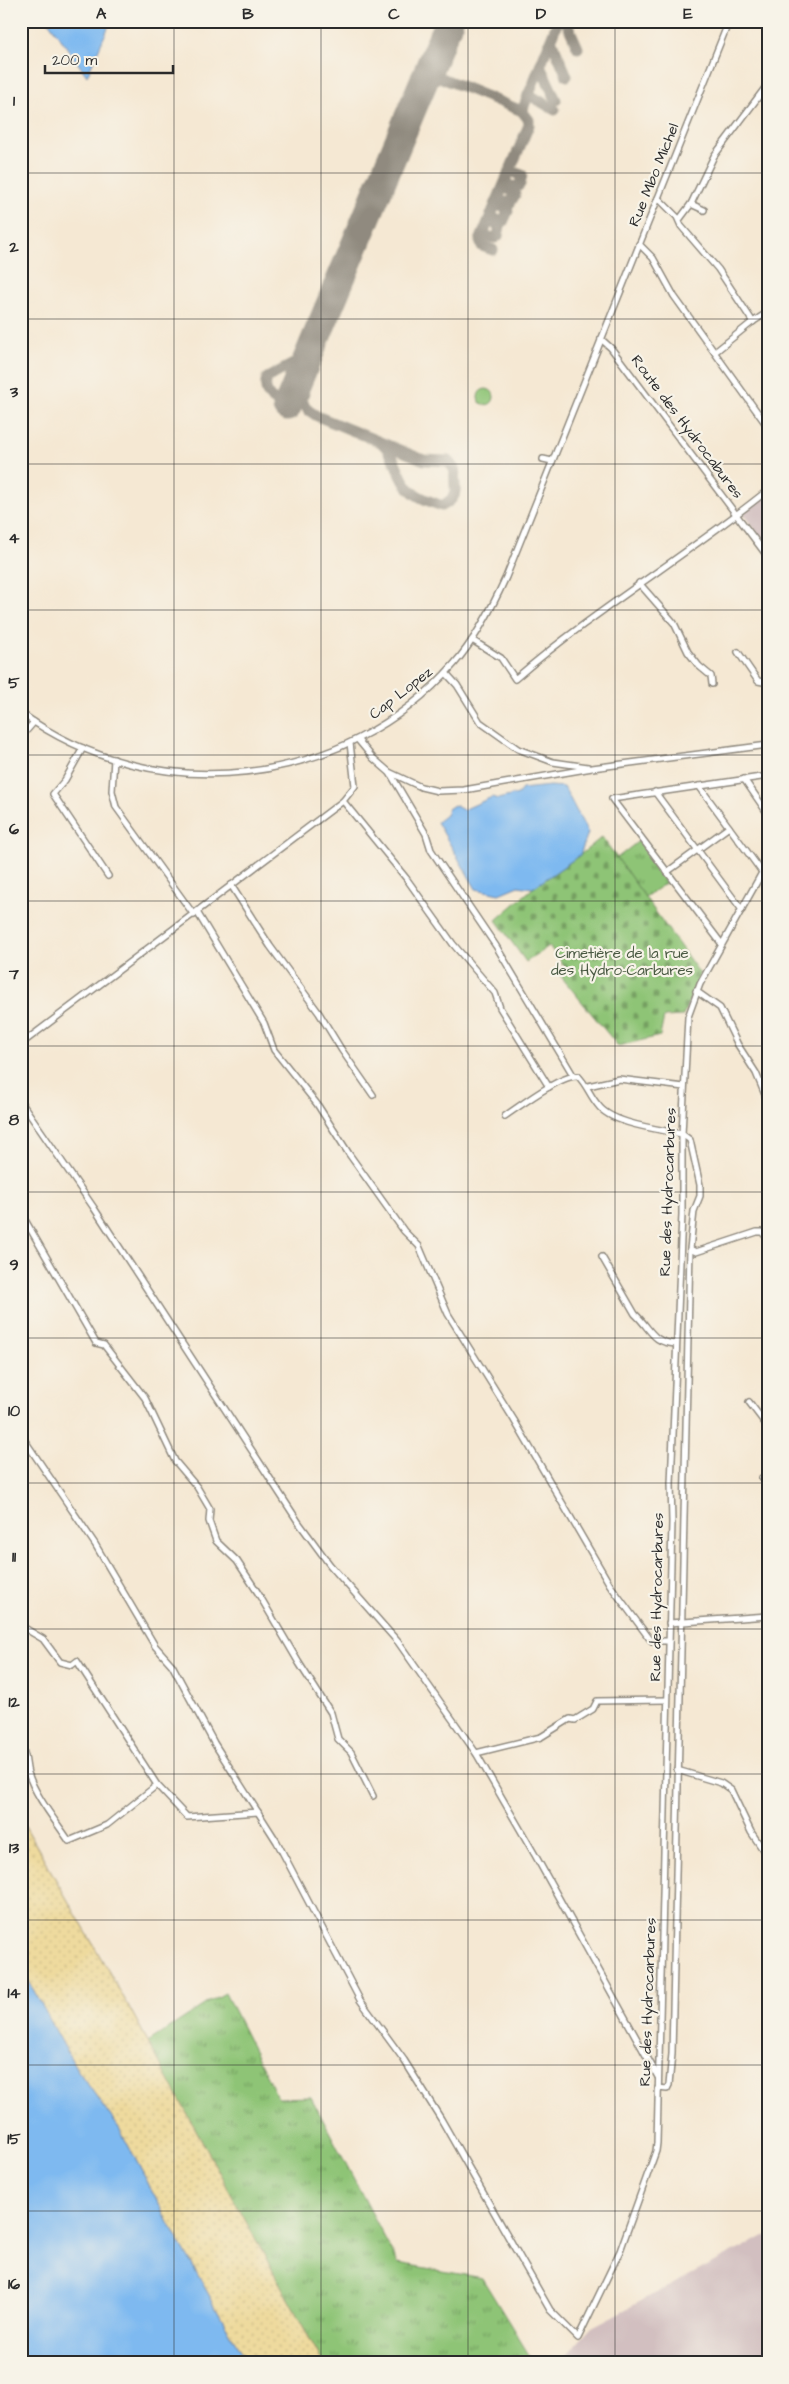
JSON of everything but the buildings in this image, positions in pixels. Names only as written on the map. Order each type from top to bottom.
[{"type":"street","name":"Rue Mbo Michel","points":[[600,339],[729,21]]},
{"type":"street","points":[[679,220],[691,204],[714,156],[768,84]]},
{"type":"street","points":[[658,198],[679,220],[680,226],[718,269],[753,322]]},
{"type":"street","points":[[691,204],[704,210]]},
{"type":"street","points":[[639,244],[653,258],[674,296],[768,427]]},
{"type":"street","points":[[715,352],[768,312]]},
{"type":"street","name":"Cap Lopez","points":[[21,713],[83,748],[114,760],[164,772],[225,775],[291,765],[327,754],[358,740],[402,712],[446,673],[472,640],[498,595],[600,339]]},
{"type":"street","name":"Route des Hydrocabures","points":[[600,339],[611,348],[768,557]]},
{"type":"street","points":[[543,459],[552,462]]},
{"type":"street","points":[[472,640],[501,658],[515,679],[548,651],[639,583],[768,490]]},
{"type":"street","points":[[639,583],[674,623],[688,652],[699,666],[711,676],[712,684]]},
{"type":"street","points":[[738,652],[758,681],[763,682],[768,676]]},
{"type":"street","points":[[446,673],[457,685],[480,722],[518,749],[553,762],[592,768]]},
{"type":"street","points":[[21,737],[34,722]]},
{"type":"street","points":[[358,740],[373,758],[389,772],[438,791],[464,790],[592,768],[768,744]]},
{"type":"street","points":[[21,1044],[196,914],[231,885],[343,801],[355,786],[350,744]]},
{"type":"street","points":[[83,748],[53,794],[108,876]]},
{"type":"street","points":[[114,760],[112,791],[116,807],[196,914],[264,1022],[274,1050],[317,1104],[349,1154],[404,1231],[419,1246],[448,1314],[514,1420],[610,1585],[648,1638],[652,1641],[668,1641]]},
{"type":"street","points":[[389,772],[426,834],[431,850],[496,946],[574,1075],[578,1076],[588,1086],[598,1106],[611,1117],[682,1134],[690,1140],[700,1185],[700,1196],[694,1211],[690,1249],[672,2054],[670,2085],[667,2090],[658,2088]]},
{"type":"street","points":[[721,943],[612,798],[768,776]]},
{"type":"street","points":[[744,779],[768,814]]},
{"type":"street","points":[[699,786],[762,872]]},
{"type":"street","points":[[655,792],[742,910]]},
{"type":"street","points":[[343,801],[406,878],[453,944],[495,993],[500,1008],[550,1087]]},
{"type":"street","points":[[667,872],[729,827]]},
{"type":"street","name":"Rue des Hydrocarbures","points":[[258,1812],[282,1853],[360,2000],[404,2060],[436,2111],[550,2310],[578,2338],[620,2251],[656,2151],[673,1388],[682,1214],[682,1134],[688,1017],[696,991],[721,943],[742,910],[768,862]]},
{"type":"street","points":[[231,885],[270,946],[313,1005],[373,1095]]},
{"type":"street","points":[[696,991],[720,1008],[738,1045],[756,1072],[768,1102]]},
{"type":"street","points":[[505,1116],[550,1087],[574,1075]]},
{"type":"street","points":[[588,1086],[619,1079],[684,1087]]},
{"type":"street","points":[[21,1102],[94,1208],[299,1523],[330,1565],[398,1642],[476,1753],[535,1854],[658,2077]]},
{"type":"street","points":[[21,1213],[96,1343],[104,1345],[145,1398],[175,1461],[197,1487],[210,1510],[209,1521],[216,1541],[237,1561],[258,1593],[298,1663],[331,1713],[338,1739],[352,1752],[373,1796]]},
{"type":"street","points":[[690,1249],[696,1252],[757,1232],[762,1232],[768,1239]]},
{"type":"street","points":[[602,1257],[635,1314],[642,1320],[653,1337],[663,1343],[676,1344]]},
{"type":"street","points":[[673,1388],[686,1389]]},
{"type":"street","points":[[749,1402],[768,1427]]},
{"type":"street","points":[[21,1435],[95,1544],[155,1646],[172,1665],[214,1743],[258,1812],[187,1817],[157,1786],[77,1661],[72,1664],[60,1662],[43,1639],[21,1626]]},
{"type":"street","points":[[669,1623],[768,1616]]},
{"type":"street","points":[[476,1753],[542,1736],[570,1719],[576,1720],[593,1709],[597,1701],[667,1700]]},
{"type":"street","points":[[21,1746],[26,1754],[28,1772],[34,1785],[69,1841],[107,1824],[157,1786]]},
{"type":"street","points":[[677,1770],[721,1783],[731,1790],[751,1832],[768,1857]]},
{"type":"shaded area","points":[[768,492],[768,547],[743,514]]},
{"type":"shaded area","points":[[768,2234],[768,2363],[559,2363],[592,2327]]},
{"type":"green space","points":[[483,389],[489,389],[494,394],[492,403],[483,405],[478,400],[478,394]]},
{"type":"green space","name":"Cimetière de la rue des Hydro-Carbures","points":[[602,837],[700,974],[683,1016],[664,1017],[660,1036],[618,1046],[559,974],[566,968],[549,946],[526,962],[496,920],[533,888]]},
{"type":"green space","points":[[641,839],[670,880],[645,897],[617,858]]},
{"type":"green space","points":[[225,1993],[278,2098],[311,2097],[398,2263],[482,2278],[534,2363],[323,2363],[148,2042]]},
{"type":"sand","points":[[21,1819],[128,2005],[323,2363],[247,2363],[176,2236],[119,2128],[76,2068],[21,1967]]},
{"type":"water","points":[[48,21],[111,21],[87,76]]},
{"type":"water","points":[[550,786],[564,787],[588,833],[580,855],[533,888],[518,886],[499,894],[476,889],[437,822],[454,805],[463,810],[492,797],[498,799],[518,794],[522,789]]},
{"type":"water","points":[[21,1967],[76,2068],[119,2128],[176,2236],[247,2363],[21,2363]]},
{"type":"taxiway","points":[[522,111],[558,21]]},
{"type":"taxiway","points":[[566,21],[578,48]]},
{"type":"taxiway","points":[[551,39],[567,76]]},
{"type":"taxiway","points":[[431,64],[433,72],[437,76],[522,111],[529,120],[529,125],[480,241],[482,246],[493,250]]},
{"type":"taxiway","points":[[540,65],[556,100]]},
{"type":"taxiway","points":[[528,94],[555,110]]},
{"type":"taxiway","points":[[505,185],[517,187],[520,184],[522,175],[510,171]]},
{"type":"taxiway","points":[[499,201],[510,203],[515,195],[514,191],[503,188]]},
{"type":"taxiway","points":[[492,222],[490,219],[493,218],[503,222],[508,211],[507,208],[495,205]]},
{"type":"taxiway","points":[[483,236],[495,238],[498,236],[500,226],[490,222]]},
{"type":"taxiway","points":[[304,394],[291,402],[277,402],[267,393],[266,386],[267,378],[308,356]]},
{"type":"taxiway","points":[[302,372],[303,382],[300,398],[308,410],[317,416],[424,460],[448,461],[455,470],[455,494],[442,506],[416,494],[408,487],[391,454],[382,443]]},
{"type":"runway","points":[[287,407],[449,21]]}]
